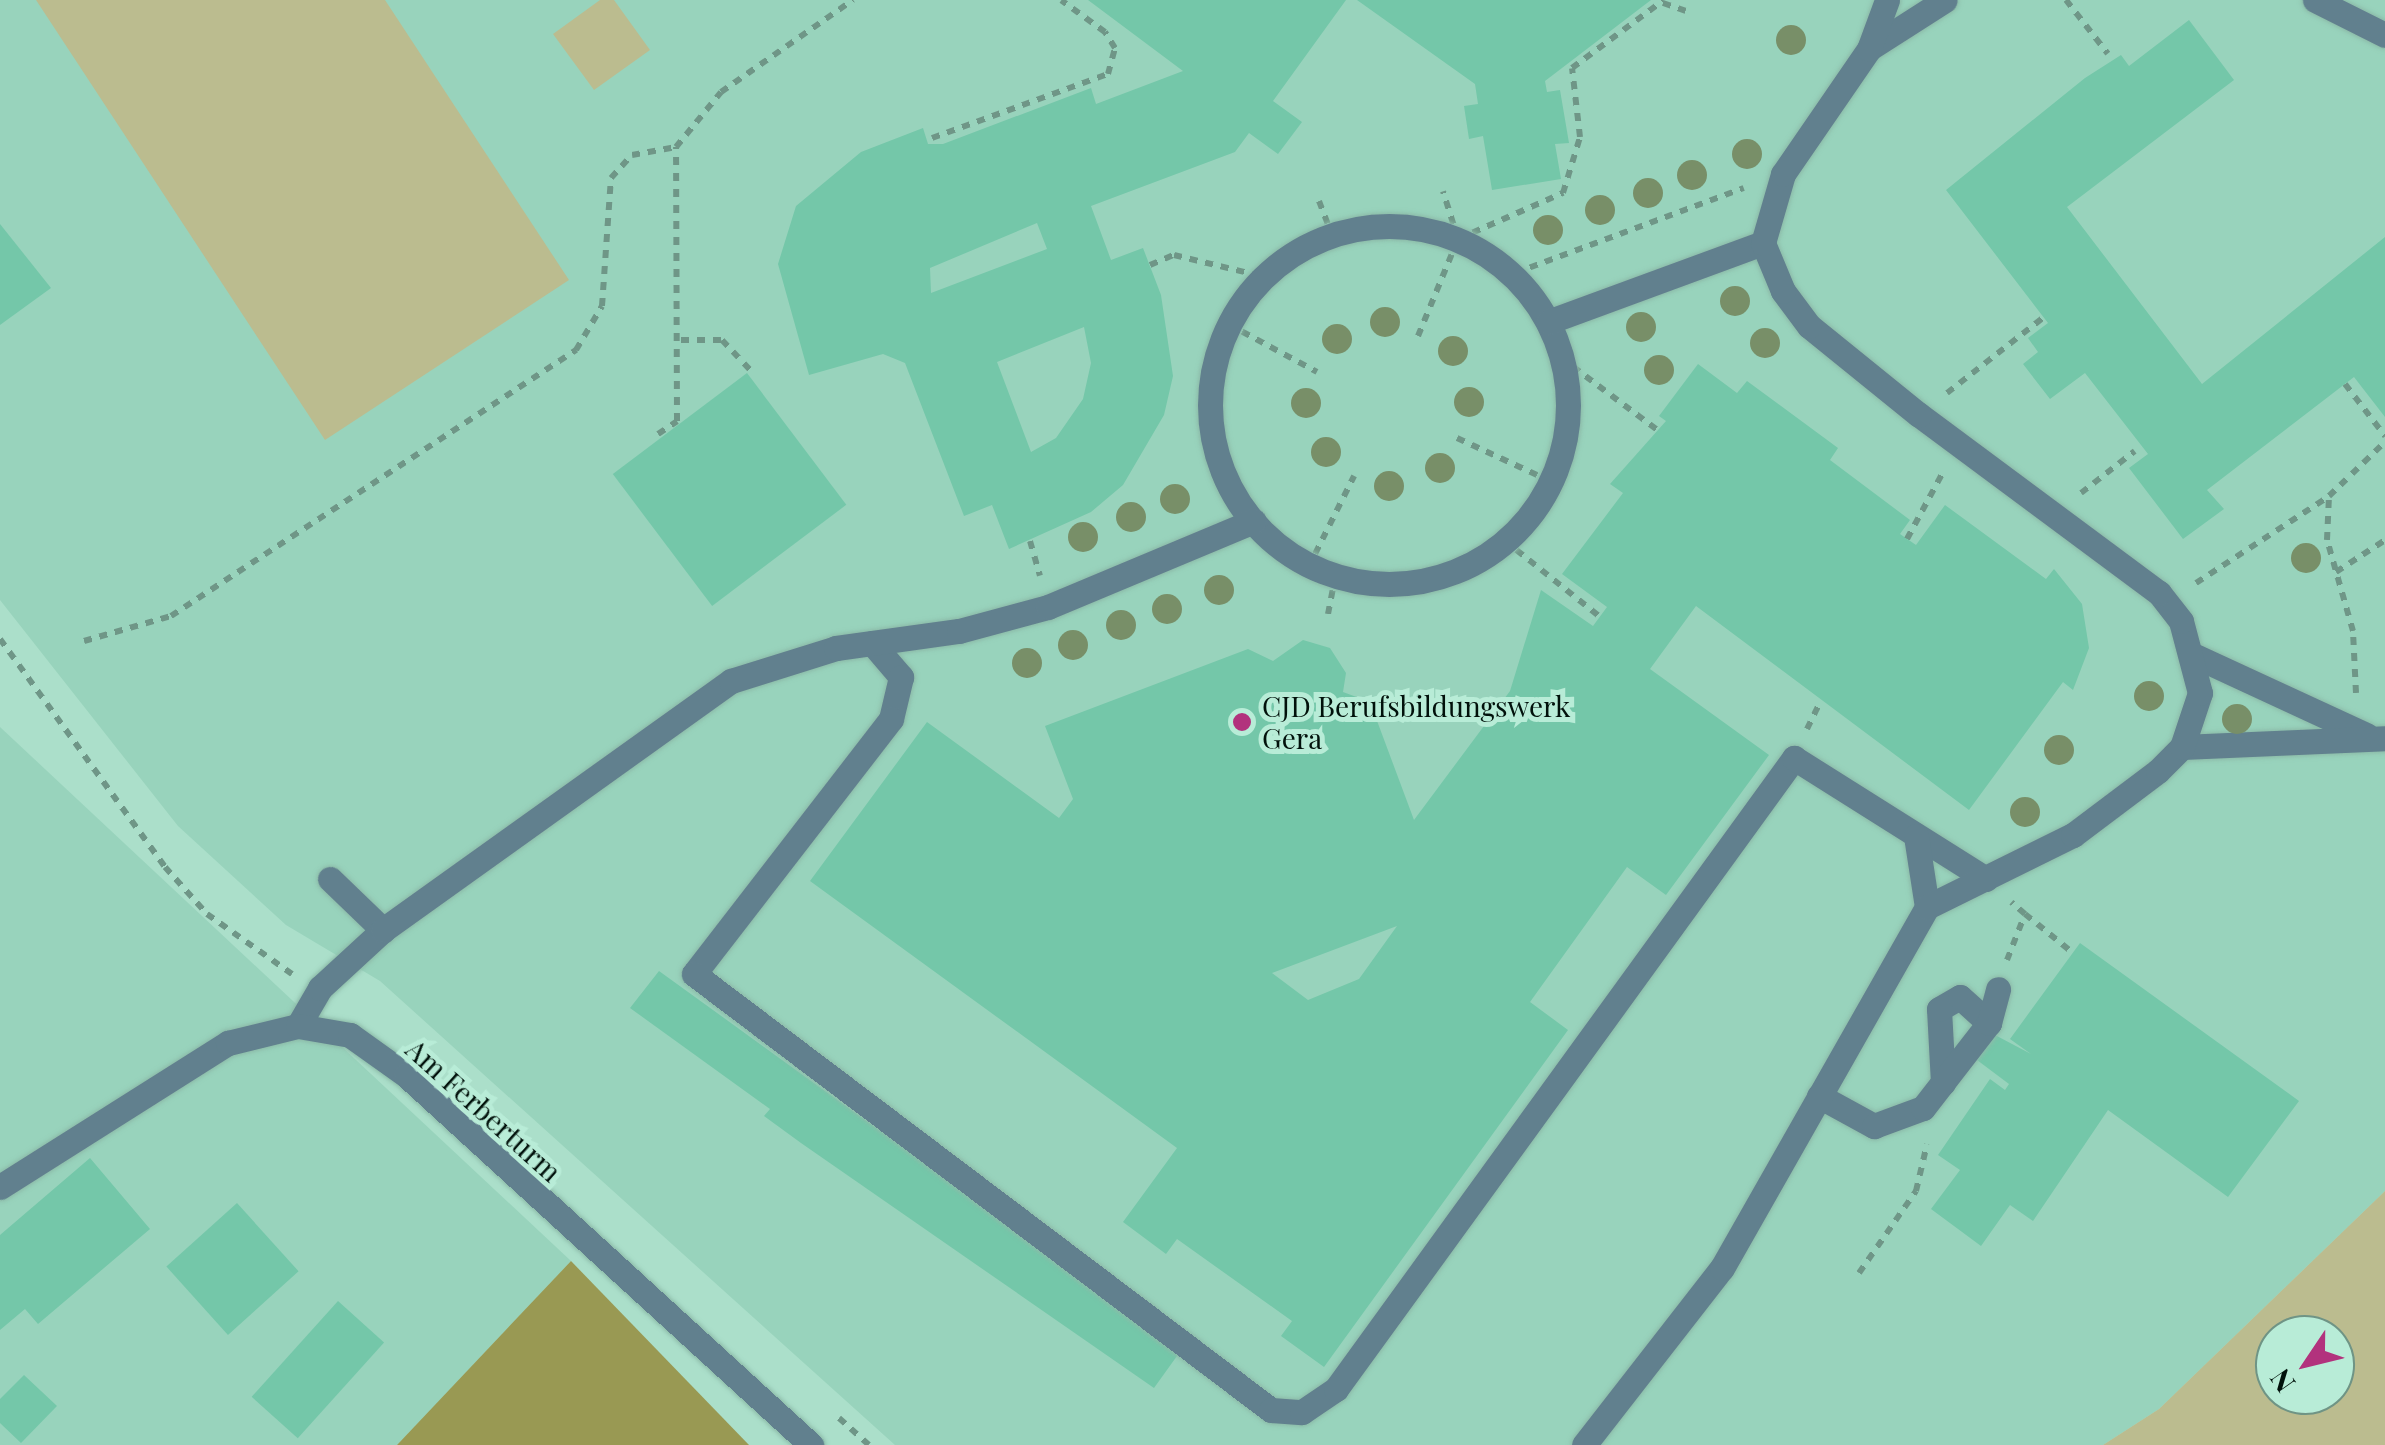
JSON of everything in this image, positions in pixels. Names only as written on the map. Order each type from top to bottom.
[{"type":"street","points":[[1584,1445],[1722,1268],[1927,907],[2073,835],[2182,748],[2200,694],[2194,656],[2159,593],[2107,546],[1960,448],[1809,326],[1763,243],[1783,174],[1869,49],[1887,0]]},
{"type":"street","points":[[1869,49],[1944,0]]},
{"type":"street","points":[[2316,0],[2385,35]]},
{"type":"street","points":[[1394,224],[1458,238],[1515,273],[1548,322],[1560,357],[1566,437],[1550,481],[1485,558],[1406,586],[1335,578],[1308,568],[1254,522],[1213,449],[1208,397],[1228,324],[1261,276],[1331,233],[1394,224]]},
{"type":"street","points":[[1548,322],[1763,243]]},
{"type":"street","points":[[298,1026],[320,988],[383,930],[731,681],[872,643],[1048,606],[1254,522]]},
{"type":"street","points":[[872,643],[901,677],[891,719],[694,974],[1271,1410],[1302,1412],[1336,1390],[1794,758],[1986,880]]},
{"type":"street","points":[[2194,656],[2370,735]]},
{"type":"street","points":[[2182,748],[2370,735]]},
{"type":"street","points":[[1916,836],[1927,907]]},
{"type":"street","points":[[330,880],[383,930]]},
{"type":"street","points":[[1819,1096],[1874,1126],[1924,1108],[1989,1022],[1999,983]]},
{"type":"street","points":[[1942,1084],[1940,1009],[1960,997],[1989,1022]]},
{"type":"street","name":"Am Ferberturm","points":[[7,1182],[228,1044],[298,1026],[350,1035],[406,1075],[811,1445]]},
{"type":"path","points":[[84,641],[171,616],[576,350],[602,306],[611,178],[632,155],[676,147],[721,92],[852,0]]},
{"type":"path","points":[[932,138],[1108,74],[1115,48],[1105,32],[1062,0]]},
{"type":"path","points":[[2066,0],[2108,54]]},
{"type":"path","points":[[1458,238],[1563,192],[1580,137],[1572,68],[1664,2],[1686,11]]},
{"type":"path","points":[[658,434],[677,421],[681,340],[676,147]]},
{"type":"path","points":[[1515,273],[1783,174]]},
{"type":"path","points":[[1418,336],[1458,238],[1443,191]]},
{"type":"path","points":[[1319,201],[1331,233]]},
{"type":"path","points":[[1150,265],[1174,256],[1261,276]]},
{"type":"path","points":[[1918,415],[2044,317]]},
{"type":"path","points":[[1228,324],[1317,372]]},
{"type":"path","points":[[681,340],[722,340],[754,374]]},
{"type":"path","points":[[1560,357],[1659,431]]},
{"type":"path","points":[[2159,593],[2228,566],[2328,496],[2385,439],[2346,384]]},
{"type":"path","points":[[1457,438],[1550,481]]},
{"type":"path","points":[[1907,539],[1960,448]]},
{"type":"path","points":[[2091,486],[2135,451]]},
{"type":"path","points":[[1308,568],[1354,476]]},
{"type":"path","points":[[2328,496],[2336,573],[2353,631],[2370,735]]},
{"type":"path","points":[[1504,540],[1600,617]]},
{"type":"path","points":[[2336,573],[2385,540]]},
{"type":"path","points":[[1328,614],[1335,578]]},
{"type":"path","points":[[1999,983],[2024,917],[2073,953]]},
{"type":"path","points":[[1858,1273],[1924,1173]]},
{"type":"shaded area","name":"CJD Berufsbildungswerk Gera","points":[[0,0],[2385,0],[2385,1191],[2159,1409],[2103,1445],[895,1445],[380,981],[286,925],[178,826],[0,600]]},
{"type":"shaded area","points":[[36,0],[385,0],[569,280],[325,440]]},
{"type":"shaded area","points":[[600,0],[614,0],[650,50],[594,90],[553,34]]},
{"type":"shaded area","points":[[0,727],[571,1261],[397,1445],[0,1445]]},
{"type":"shaded area","points":[[2385,1191],[2385,1445],[2103,1445],[2159,1409],[2255,1316],[2255,1415],[2355,1415],[2355,1315],[2256,1315]]},
{"type":"shaded area","points":[[571,1261],[749,1445],[397,1445]]},
{"type":"building","points":[[1088,0],[1346,0],[1273,101],[1302,122],[1278,154],[1249,133],[1235,152],[1091,206],[1111,260],[1143,248],[1161,295],[1173,376],[1164,415],[1123,485],[1091,512],[1009,549],[992,505],[964,516],[905,363],[883,354],[809,375],[778,264],[796,206],[861,152],[923,128],[928,144],[943,144],[1091,88],[1096,104],[1183,71]],"holes":[[[1037,223],[1047,249],[931,293],[930,268]],[[1084,327],[1091,363],[1083,399],[1056,438],[1031,452],[997,362]]]},
{"type":"building","points":[[1357,0],[1651,0],[1545,81],[1547,92],[1560,90],[1569,143],[1555,144],[1561,179],[1492,190],[1483,136],[1469,139],[1464,106],[1478,104],[1475,84]]},
{"type":"building","points":[[2189,20],[2234,80],[2067,207],[2202,384],[2385,237],[2385,417],[2354,377],[2207,490],[2224,509],[2183,539],[2129,468],[2148,454],[2085,373],[2050,399],[2023,364],[2038,352],[2028,338],[2048,323],[1946,190],[2085,78],[2121,55],[2129,66]]},
{"type":"building","points":[[0,224],[51,288],[0,325]]},
{"type":"building","points":[[1698,364],[1737,393],[1747,381],[1838,448],[1830,460],[1910,520],[1900,534],[1916,545],[1945,505],[2046,579],[2054,569],[2082,604],[2089,648],[2073,690],[2063,682],[1969,810],[1696,606],[1650,669],[1769,755],[1666,895],[1627,867],[1530,1002],[1568,1030],[1324,1367],[1281,1336],[1292,1321],[1177,1239],[1166,1254],[1123,1222],[1177,1148],[810,881],[927,722],[1059,818],[1073,799],[1045,726],[1248,649],[1273,661],[1303,640],[1330,648],[1346,673],[1343,692],[1370,702],[1414,820],[1510,691],[1541,590],[1593,626],[1607,607],[1562,574],[1623,493],[1610,484],[1666,421],[1659,416]],"holes":[[[1397,926],[1359,979],[1308,1000],[1272,973]]]},
{"type":"building","points":[[747,373],[846,505],[712,606],[613,474]]},
{"type":"building","points":[[2080,943],[2299,1101],[2228,1197],[2108,1110],[2033,1221],[2010,1205],[1981,1246],[1931,1209],[1960,1170],[1938,1155],[1990,1079],[2005,1090],[2009,1084],[1977,1060],[1995,1035],[2031,1054],[2010,1039]]},
{"type":"building","points":[[659,971],[1182,1349],[1154,1388],[801,1143],[764,1116],[770,1109],[630,1008]]},
{"type":"building","points":[[90,1158],[150,1229],[38,1324],[25,1309],[0,1330],[0,1235]]},
{"type":"building","points":[[237,1203],[299,1271],[228,1335],[166,1267]]},
{"type":"building","points":[[338,1301],[384,1342],[298,1438],[252,1397]]},
{"type":"building","points":[[24,1375],[57,1406],[21,1443],[0,1423],[0,1399]]},
{"type":"place","name":"CJD Berufsbildungswerk Gera","points":[[1242,722]]}]
